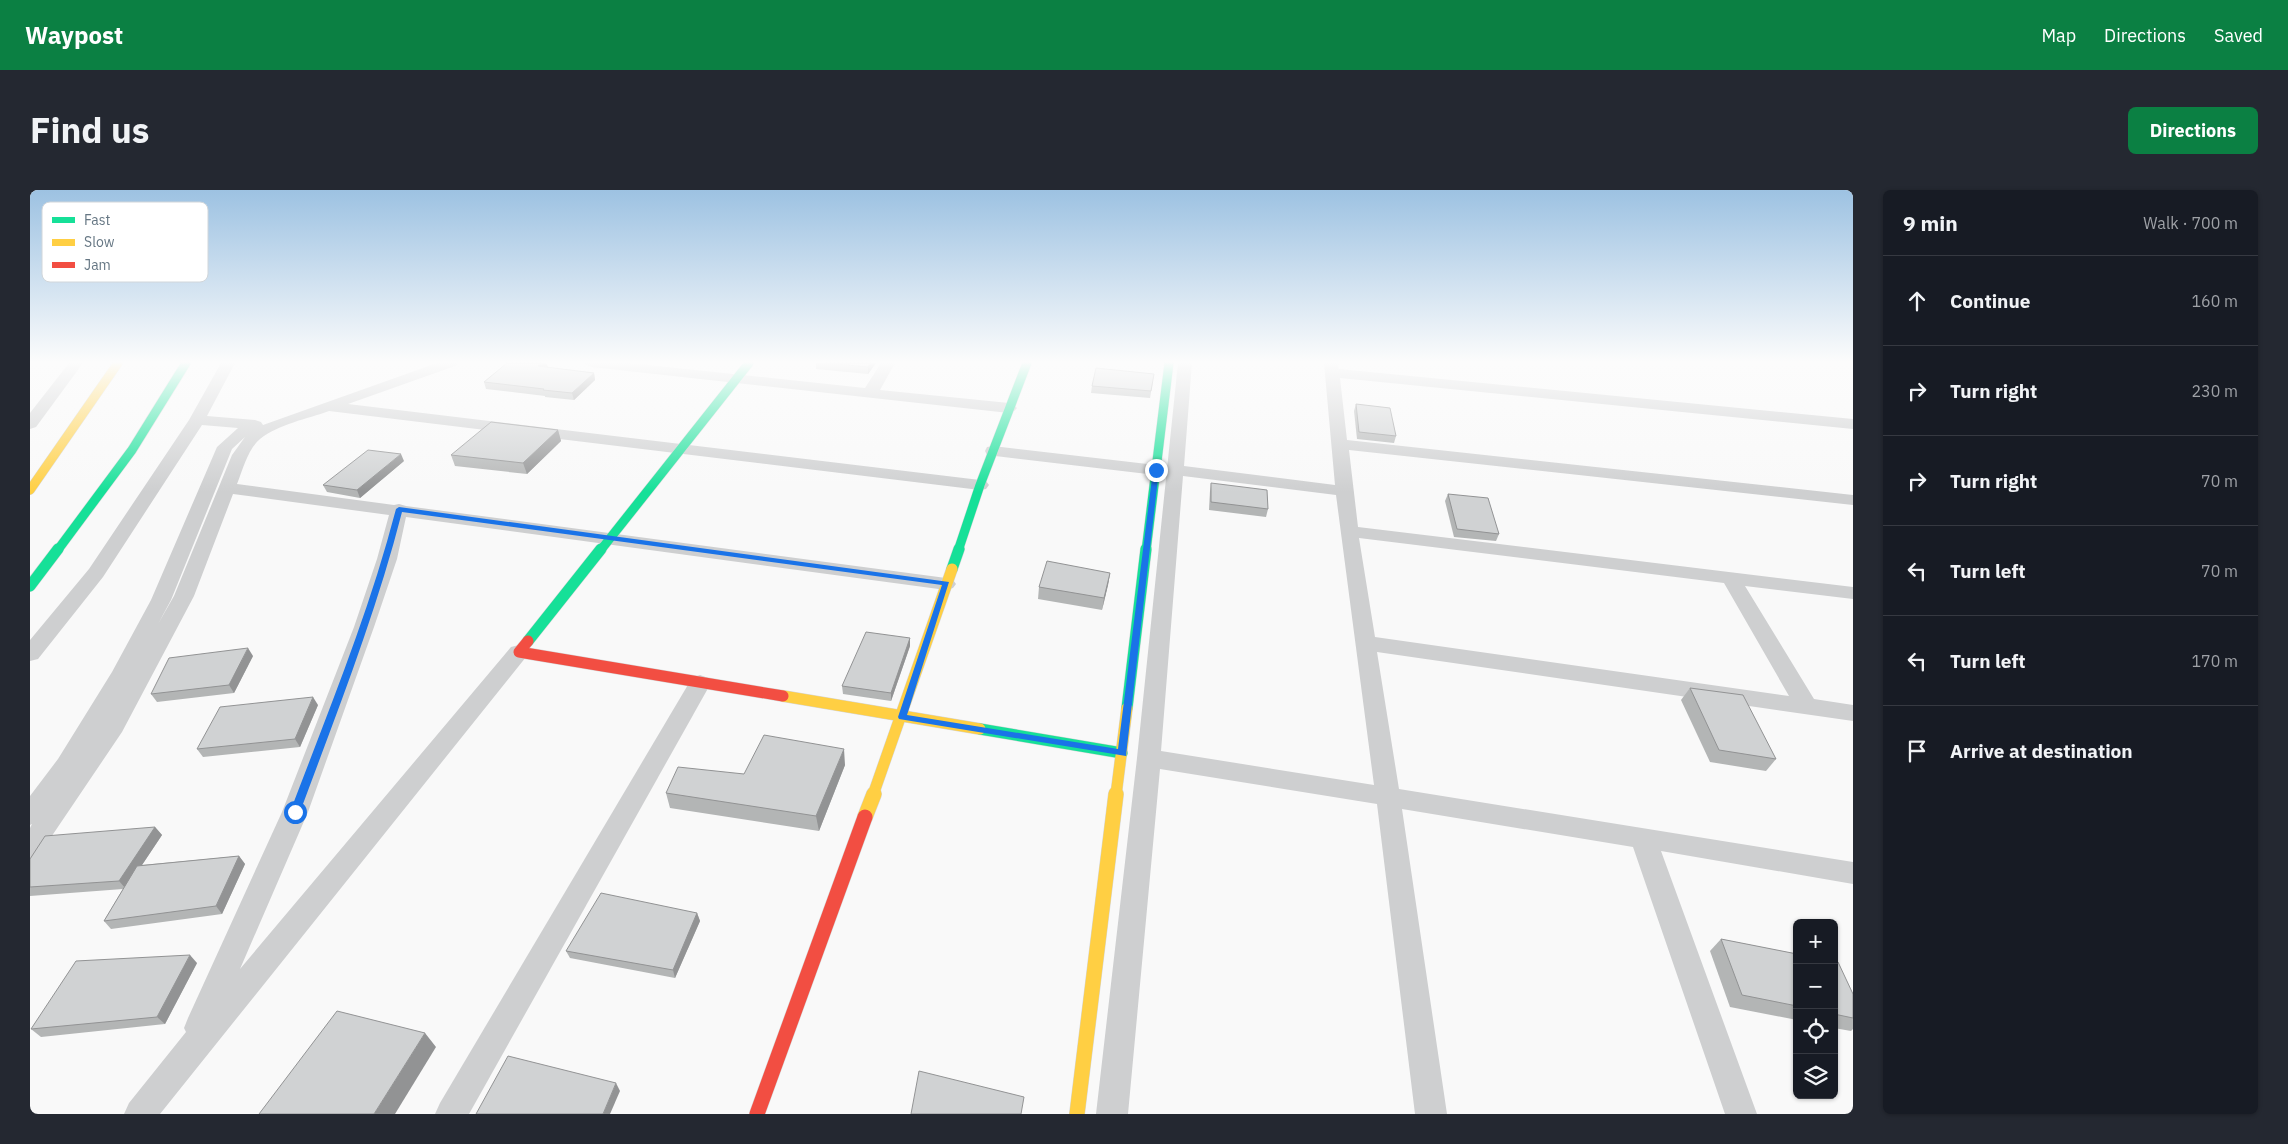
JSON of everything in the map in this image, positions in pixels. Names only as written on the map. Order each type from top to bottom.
[{"type":"street","points":[[30,424],[43,406]]},
{"type":"street","points":[[30,490],[88,406]]},
{"type":"street","points":[[30,586],[127,457],[161,406]]},
{"type":"street","points":[[30,654],[96,573],[205,406]]},
{"type":"street","points":[[30,815],[71,756],[122,673],[148,624],[173,572],[225,447],[239,434],[255,425],[309,406]]},
{"type":"street","points":[[30,848],[110,732],[184,596],[240,455],[254,436],[277,424],[328,406]]},
{"type":"street","points":[[329,406],[980,485]]},
{"type":"street","points":[[140,1114],[519,652],[714,406]]},
{"type":"street","points":[[757,1114],[902,717],[980,485],[1009,408],[990,406]]},
{"type":"street","points":[[1112,1114],[1149,758],[1166,470],[1168,406]]},
{"type":"street","points":[[1077,1114],[1122,753],[1177,406]]},
{"type":"street","points":[[1337,406],[1349,531],[1388,796],[1431,1114]]},
{"type":"street","points":[[1687,406],[1853,424]]},
{"type":"street","points":[[197,420],[255,425]]},
{"type":"street","points":[[1341,444],[1853,500]]},
{"type":"street","points":[[993,451],[1345,491]]},
{"type":"street","points":[[228,488],[399,509],[946,584]]},
{"type":"street","points":[[189,1052],[295,812],[364,627],[387,559],[399,509]]},
{"type":"street","points":[[1349,531],[1853,593]]},
{"type":"street","points":[[1731,579],[1807,707]]},
{"type":"street","points":[[1365,643],[1853,713]]},
{"type":"street","points":[[519,652],[1122,753]]},
{"type":"street","points":[[451,1114],[700,682]]},
{"type":"street","points":[[1149,758],[1853,873]]},
{"type":"street","points":[[1643,838],[1741,1114]]},
{"type":"building","points":[[1356,406],[1390,408],[1396,436],[1359,432]]},
{"type":"building","points":[[491,422],[558,430],[523,463],[451,455]]},
{"type":"building","points":[[368,450],[401,454],[357,490],[323,485]]},
{"type":"building","points":[[1211,483],[1267,490],[1268,509],[1211,502]]},
{"type":"building","points":[[1448,494],[1488,498],[1499,534],[1457,529]]},
{"type":"building","points":[[1047,561],[1110,573],[1104,598],[1039,587]]},
{"type":"building","points":[[866,632],[910,638],[891,693],[842,686]]},
{"type":"building","points":[[248,648],[229,685],[151,694],[169,658]]},
{"type":"building","points":[[1690,688],[1743,695],[1776,759],[1719,750]]},
{"type":"building","points":[[313,697],[295,739],[197,749],[220,707]]},
{"type":"building","points":[[764,735],[844,749],[816,816],[666,793],[678,767],[744,774]]},
{"type":"building","points":[[155,827],[119,881],[30,887],[30,859],[45,836]]},
{"type":"building","points":[[239,856],[216,906],[104,921],[137,866]]},
{"type":"building","points":[[601,893],[697,913],[673,970],[566,951]]},
{"type":"building","points":[[1721,939],[1793,953],[1793,1005],[1742,995]]},
{"type":"building","points":[[190,955],[157,1017],[31,1029],[76,961]]},
{"type":"building","points":[[1838,962],[1853,994],[1853,1018],[1838,1015]]},
{"type":"building","points":[[337,1011],[425,1033],[374,1114],[259,1114]]},
{"type":"building","points":[[508,1056],[616,1083],[603,1114],[476,1114]]},
{"type":"building","points":[[919,1071],[1024,1097],[1021,1114],[911,1114]]},
{"type":"traffic: fast","points":[[30,586],[92,505],[161,406]]},
{"type":"traffic: fast","points":[[528,641],[715,406]]},
{"type":"traffic: fast","points":[[952,569],[980,485],[1010,406]]},
{"type":"traffic: fast","points":[[1127,708],[1164,406]]},
{"type":"traffic: fast","points":[[980,729],[1122,753]]},
{"type":"traffic: slow","points":[[30,490],[88,406]]},
{"type":"traffic: slow","points":[[865,817],[902,717],[952,569]]},
{"type":"traffic: slow","points":[[783,696],[980,729]]},
{"type":"traffic: slow","points":[[1077,1114],[1127,708]]},
{"type":"traffic: jam","points":[[528,641],[519,652],[783,696]]},
{"type":"traffic: jam","points":[[757,1114],[865,817]]},
{"type":"route","points":[[295,812],[364,627],[387,559],[399,509],[946,584],[902,717],[1122,753],[1156,470]]}]
